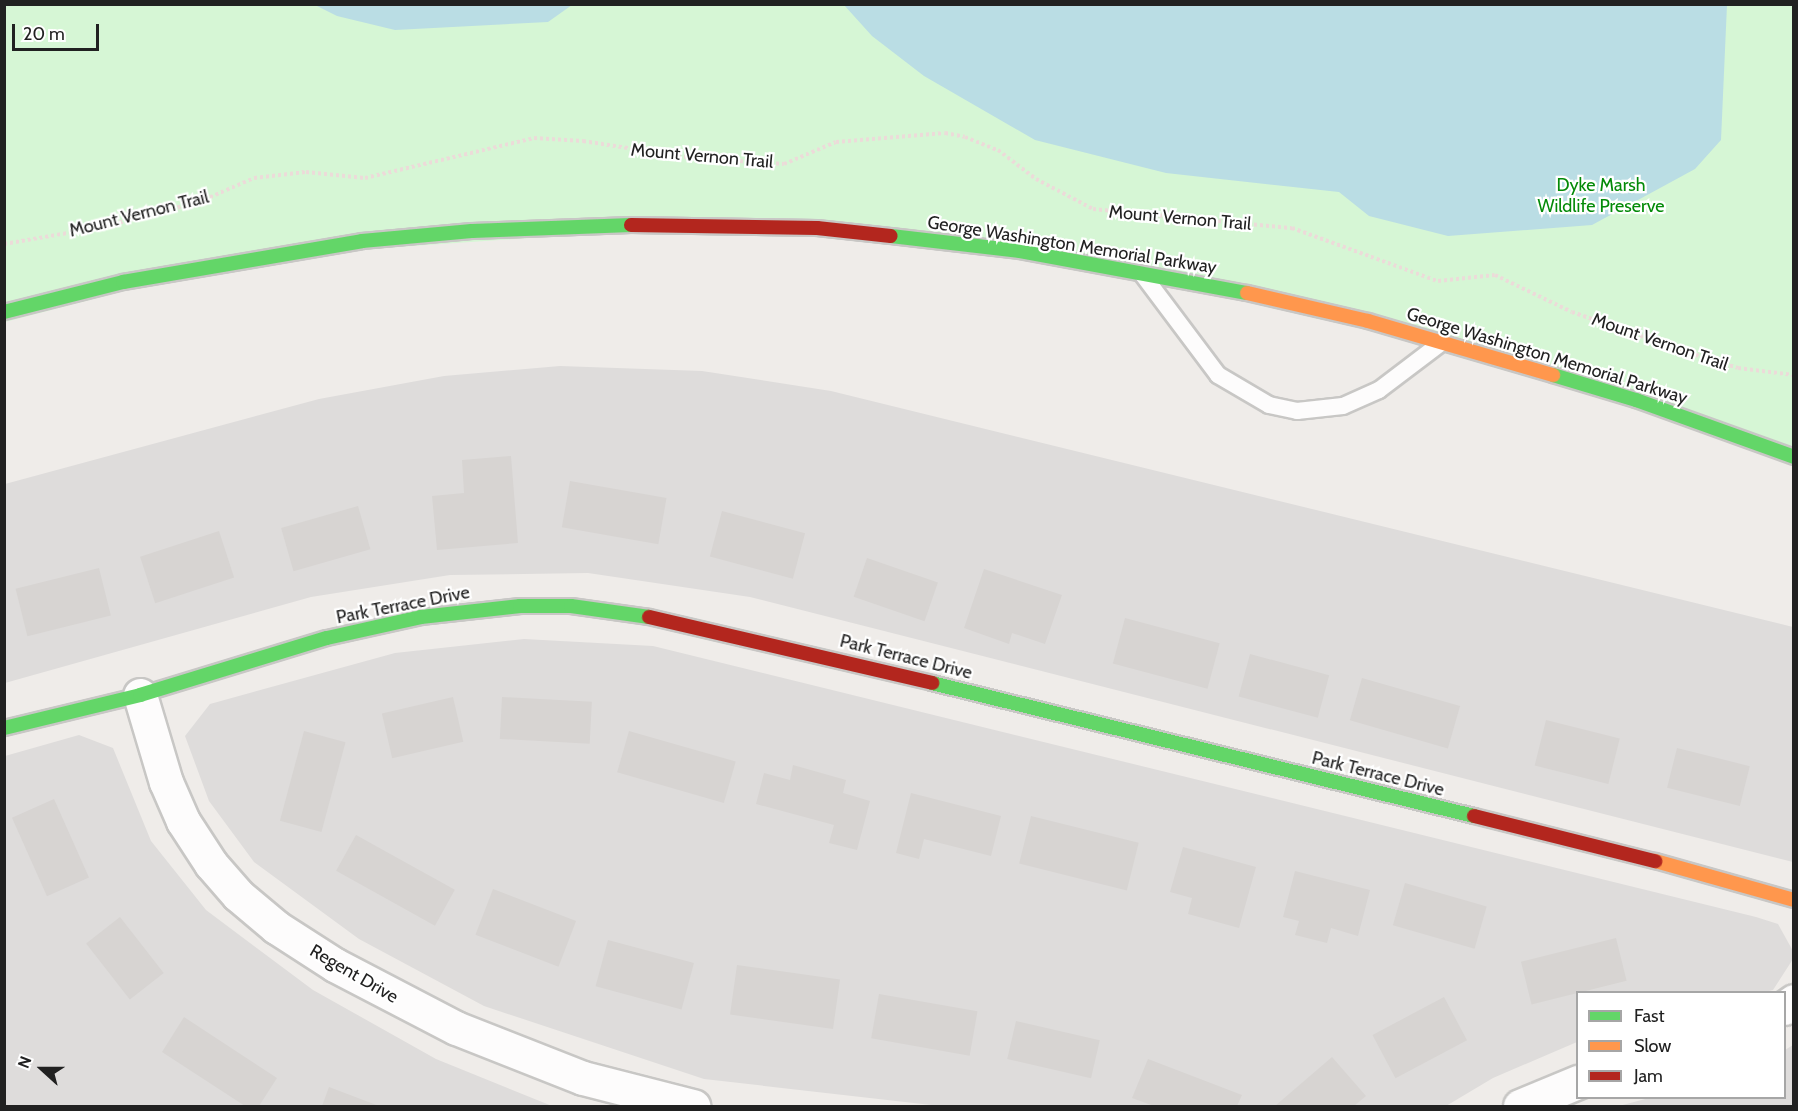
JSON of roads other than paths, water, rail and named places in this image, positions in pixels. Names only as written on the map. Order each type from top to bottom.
[{"type":"street","name":"George Washington Memorial Parkway","points":[[4,312],[123,282],[255,257],[472,231],[602,225],[817,228],[1020,251],[1247,292],[1441,343],[1636,400],[1794,457]]},
{"type":"street","name":"Park Terrace Drive","points":[[4,728],[140,695],[327,638],[421,617],[520,606],[621,611],[738,634],[1705,873],[1794,900]]},
{"type":"street","name":"Regent Drive","points":[[140,695],[166,782],[183,821],[211,864],[238,895],[276,927],[390,996],[487,1042],[583,1078],[693,1107]]},
{"type":"street","points":[[1520,1107],[1576,1083]]},
{"type":"lane","points":[[1141,272],[1218,375],[1269,405],[1297,411],[1343,406],[1379,390],[1441,343]]},
{"type":"water","points":[[572,4],[548,22],[395,30],[337,16],[315,5]]},
{"type":"water","points":[[844,5],[1727,5],[1721,140],[1695,169],[1592,225],[1448,236],[1369,216],[1339,192],[1166,173],[1035,140],[924,76],[872,36]]},
{"type":"park label","name":"Dyke Marsh Wildlife Preserve","points":[[1601,196]]}]
